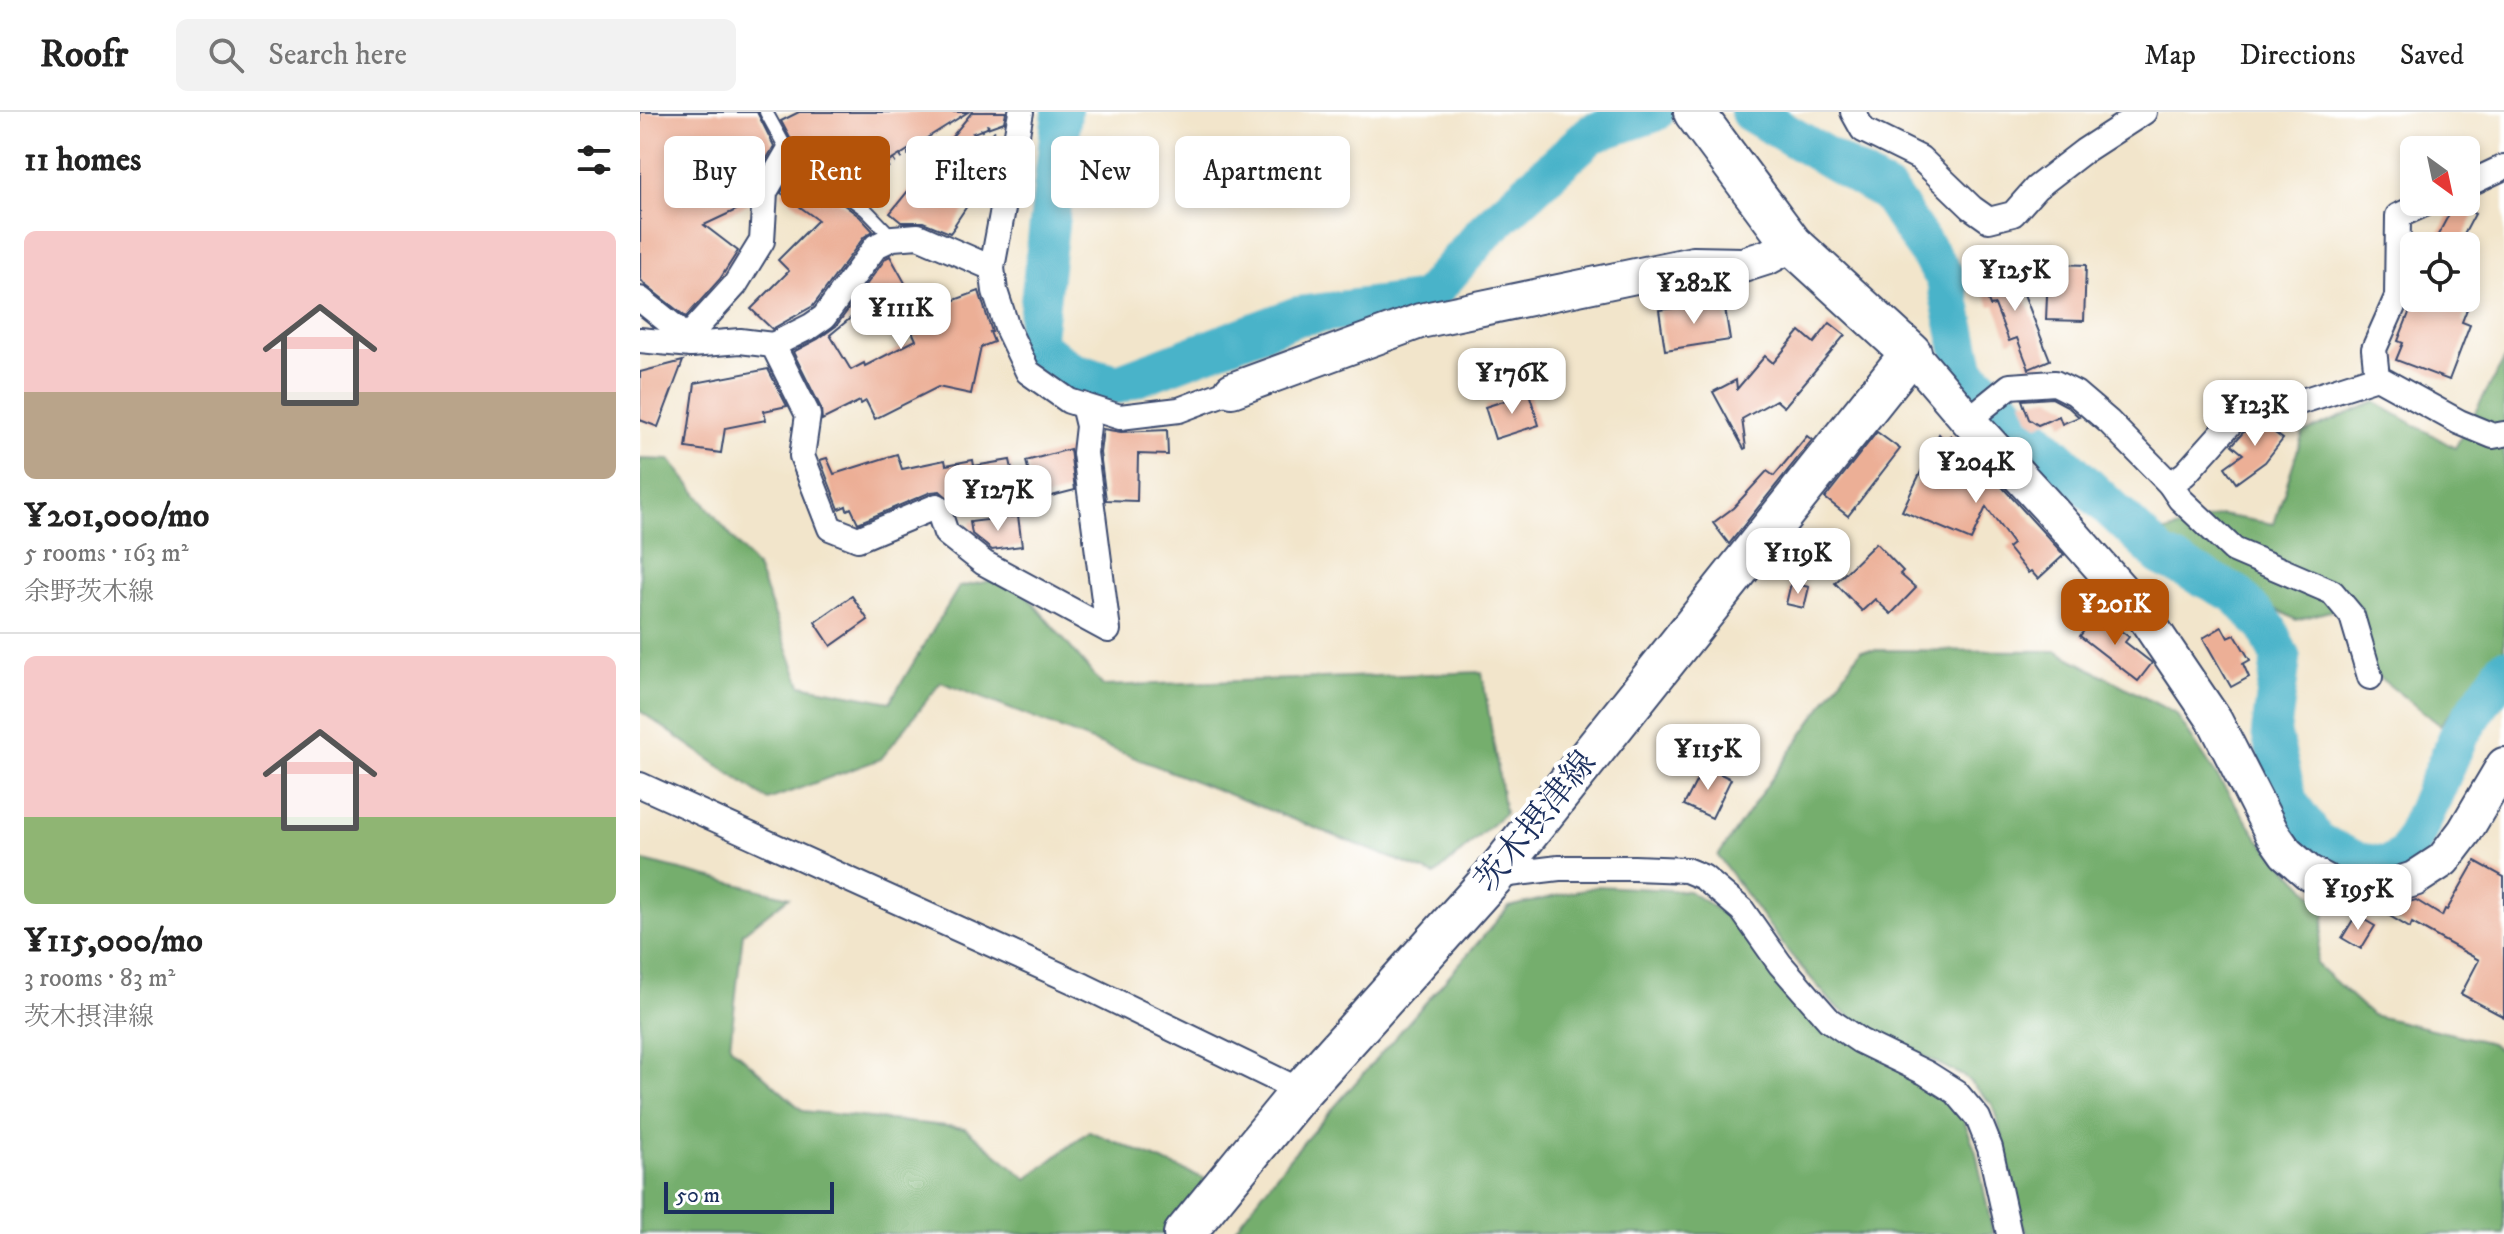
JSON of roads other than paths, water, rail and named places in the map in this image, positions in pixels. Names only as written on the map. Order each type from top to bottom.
[{"type":"main road","points":[[1704,126],[1792,244],[1911,353],[2144,616],[2215,721],[2272,833],[2286,853],[2308,872],[2334,886],[2373,892],[2414,879],[2443,860],[2465,831],[2504,765]]},
{"type":"main road","points":[[1232,390],[1420,321],[1693,264],[1743,265],[1768,257],[1792,244]]},
{"type":"main road","name":"茨木摂津線","points":[[1184,1234],[1301,1091],[1494,876],[1911,353]]},
{"type":"street","points":[[1853,112],[1863,130],[1920,158],[1972,208],[1989,220],[2013,214],[2036,188],[2144,112]]},
{"type":"street","points":[[1019,124],[992,268],[995,291],[1007,328],[1028,372],[1069,401],[1120,417],[1179,410],[1232,390]]},
{"type":"street","points":[[688,343],[735,285],[762,241],[765,192],[781,164]]},
{"type":"street","points":[[2480,178],[2504,167]]},
{"type":"street","points":[[2377,377],[2374,349],[2397,297],[2400,215]]},
{"type":"street","points":[[640,340],[688,343],[740,341],[773,345],[824,317],[876,246],[893,238],[918,236],[992,268]]},
{"type":"street","points":[[640,299],[675,327],[688,343]]},
{"type":"street","points":[[773,345],[808,415],[802,456],[830,528],[858,539],[937,506],[946,533],[984,563],[1108,630],[1085,453],[1088,426],[1083,405]]},
{"type":"street","points":[[2170,484],[2185,474],[2237,416],[2252,407],[2271,400],[2290,405],[2377,377],[2459,422],[2493,436],[2504,434]]},
{"type":"street","points":[[1968,420],[2010,386],[2055,383],[2075,393],[2109,422],[2170,484],[2180,499],[2234,550],[2332,592],[2352,616],[2370,677]]},
{"type":"street","points":[[640,785],[1084,986],[1301,1091]]},
{"type":"street","points":[[1494,876],[1559,868],[1634,868],[1686,870],[1703,877],[1742,910],[1780,964],[1829,1020],[1860,1041],[1926,1073],[1964,1100],[1978,1118],[1990,1148],[2009,1234]]},
{"type":"lane","points":[[766,112],[781,139]]},
{"type":"lane","points":[[863,208],[893,238]]},
{"type":"waterway","points":[[1062,112],[1035,345],[1074,373],[1118,384],[1298,316],[1425,300],[1487,229],[1591,134],[1655,112]]},
{"type":"waterway","points":[[1750,112],[1888,193],[1945,277],[1966,372],[2161,556],[2236,594],[2267,628],[2281,659],[2271,732],[2288,802],[2317,842],[2356,861],[2385,867],[2407,855],[2459,735],[2504,669]]}]
